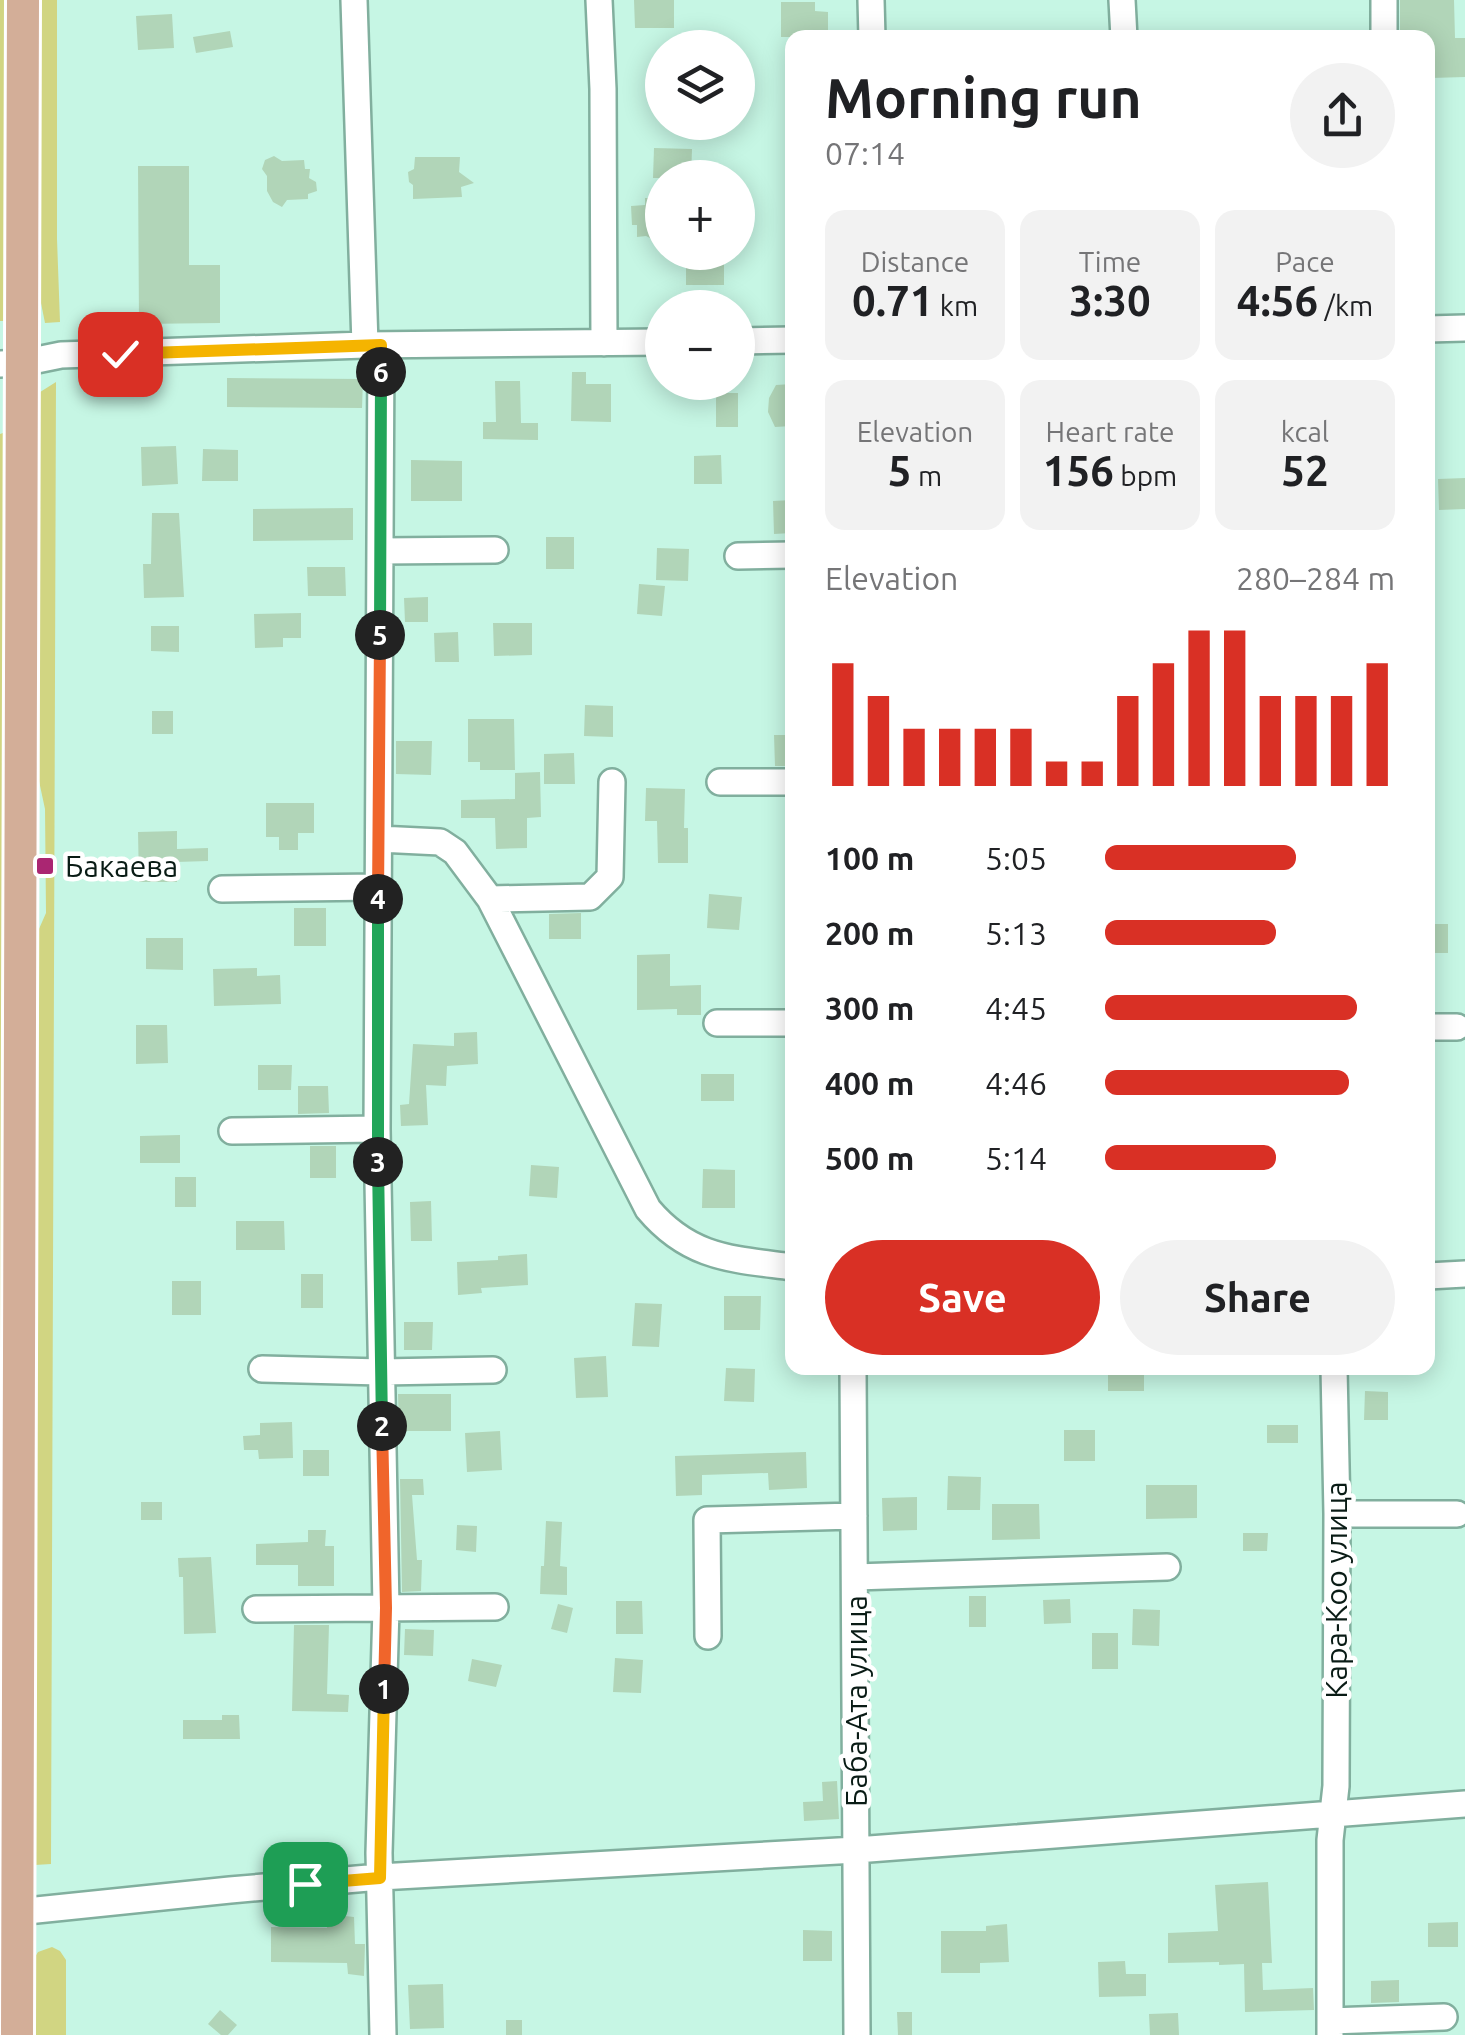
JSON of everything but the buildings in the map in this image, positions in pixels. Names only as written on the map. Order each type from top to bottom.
[{"type":"main road","points":[[16,2035],[8,1913],[11,364],[24,0]]},
{"type":"street","points":[[354,0],[381,551],[378,1129],[386,1608],[380,1878],[383,2035]]},
{"type":"street","points":[[599,0],[604,342]]},
{"type":"street","points":[[872,0],[872,30]]},
{"type":"street","points":[[1122,0],[1124,30]]},
{"type":"street","points":[[1384,0],[1384,30]]},
{"type":"street","points":[[1435,329],[1465,328]]},
{"type":"street","points":[[755,341],[785,340]]},
{"type":"street","points":[[11,364],[61,354],[645,342]]},
{"type":"street","points":[[381,551],[495,550]]},
{"type":"street","points":[[738,556],[785,555]]},
{"type":"street","points":[[490,898],[590,897],[610,877],[612,782]]},
{"type":"street","points":[[720,782],[785,782]]},
{"type":"street","points":[[379,839],[440,842],[455,852],[490,898],[648,1209],[665,1230],[722,1258],[785,1266]]},
{"type":"street","points":[[222,889],[378,887]]},
{"type":"street","points":[[717,1023],[785,1023]]},
{"type":"street","points":[[1435,1027],[1457,1027]]},
{"type":"street","points":[[232,1131],[378,1129]]},
{"type":"street","points":[[1435,1276],[1465,1274]]},
{"type":"street","points":[[262,1369],[492,1370]]},
{"type":"street","name":"Баба-Ата улица","points":[[853,1375],[857,2035]]},
{"type":"street","name":"Кара-Коо улица","points":[[1330,2028],[1330,1840],[1336,1786],[1334,1375]]},
{"type":"street","points":[[1337,1514],[1456,1514]]},
{"type":"street","points":[[708,1636],[707,1520],[854,1516]]},
{"type":"street","points":[[855,1577],[1167,1567]]},
{"type":"street","points":[[256,1609],[495,1607]]},
{"type":"street","points":[[8,1913],[380,1878],[856,1850],[1465,1804]]},
{"type":"street","points":[[1330,2028],[1444,2017]]},
{"type":"green space","points":[[0,0],[8,0],[8,321],[0,321]]},
{"type":"green space","points":[[39,0],[57,0],[60,322],[45,323],[38,288]]},
{"type":"green space","points":[[56,382],[51,1864],[35,1865],[35,938],[46,913],[45,809],[36,767],[37,394]]},
{"type":"green space","points":[[0,434],[6,437],[0,1861]]},
{"type":"green space","points":[[52,1947],[66,1960],[66,2035],[32,2035],[32,1962],[38,1952]]},
{"type":"place","name":"Бакаева","points":[[45,866]]},
{"type":"route","points":[[120,354],[381,345],[378,1129],[386,1608],[380,1878],[305,1884]]}]
